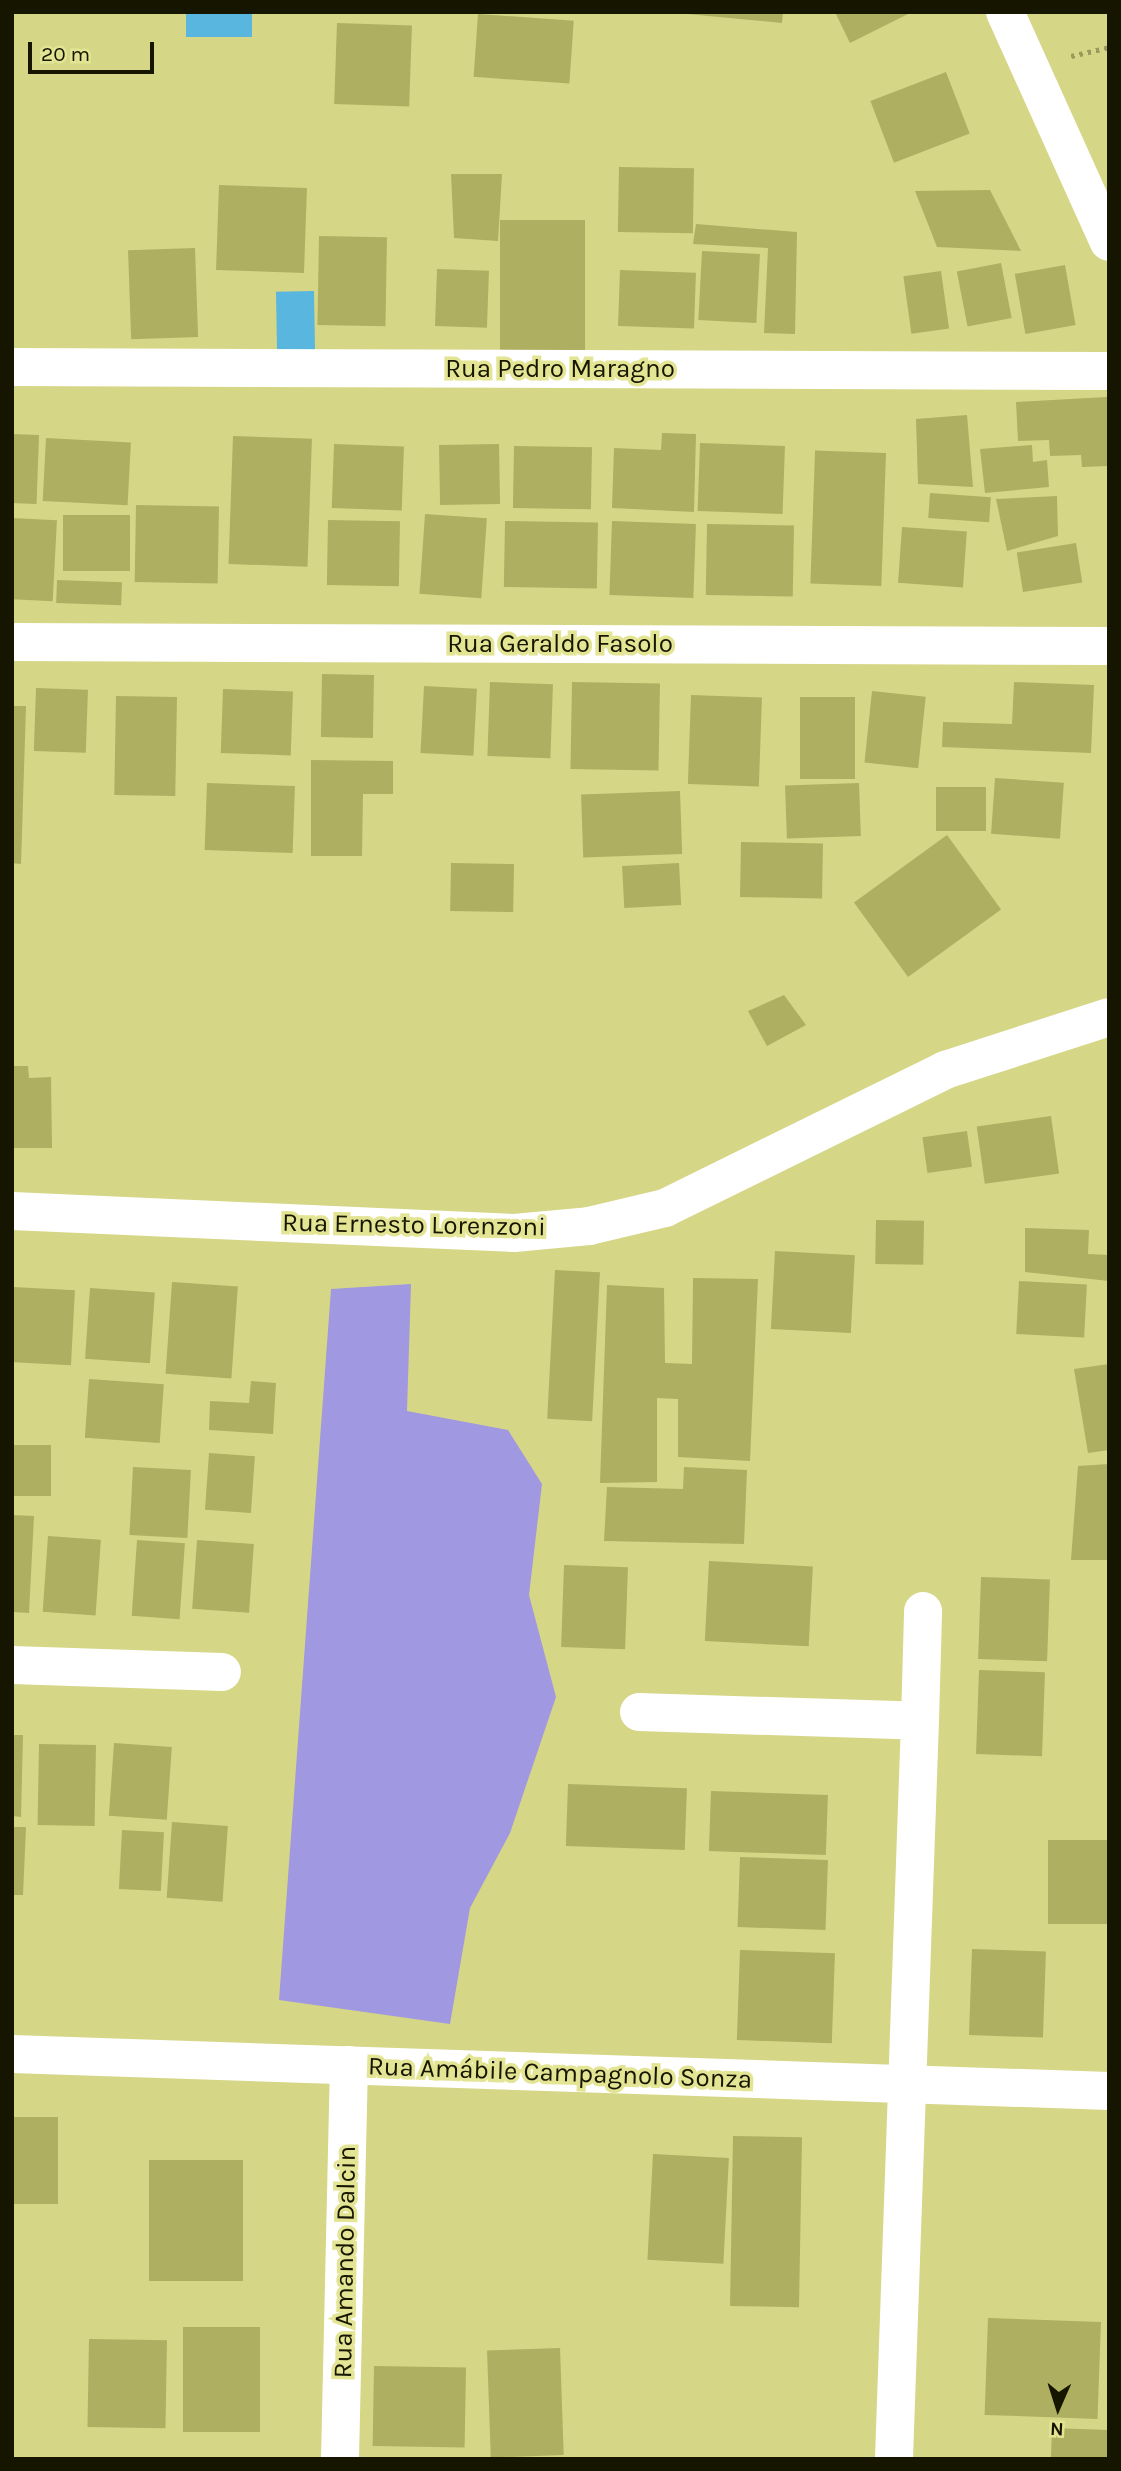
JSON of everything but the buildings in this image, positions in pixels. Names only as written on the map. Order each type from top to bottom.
[{"type":"street","points":[[1005,12],[1109,242]]},
{"type":"street","name":"Rua Pedro Maragno","points":[[12,367],[1109,372]]},
{"type":"street","name":"Rua Geraldo Fasolo","points":[[12,642],[1109,646]]},
{"type":"street","name":"Rua Ernesto Lorenzoni","points":[[12,1211],[514,1233],[589,1226],[665,1209],[945,1070],[1107,1015]]},
{"type":"street","points":[[894,2459],[923,1611]]},
{"type":"street","points":[[12,1664],[222,1672]]},
{"type":"street","points":[[639,1712],[920,1721]]},
{"type":"street","name":"Rua Amábile Campagnolo Sonza","points":[[12,2054],[1109,2091]]},
{"type":"street","name":"Rua Amando Dalcin","points":[[340,2459],[349,2065]]},
{"type":"shaded area","points":[[411,1284],[407,1411],[508,1430],[542,1484],[529,1595],[556,1697],[510,1833],[470,1908],[450,2024],[279,2000],[331,1289]]},
{"type":"water","points":[[186,12],[252,12],[252,37],[186,37]]},
{"type":"water","points":[[314,291],[315,351],[277,352],[276,292]]}]
